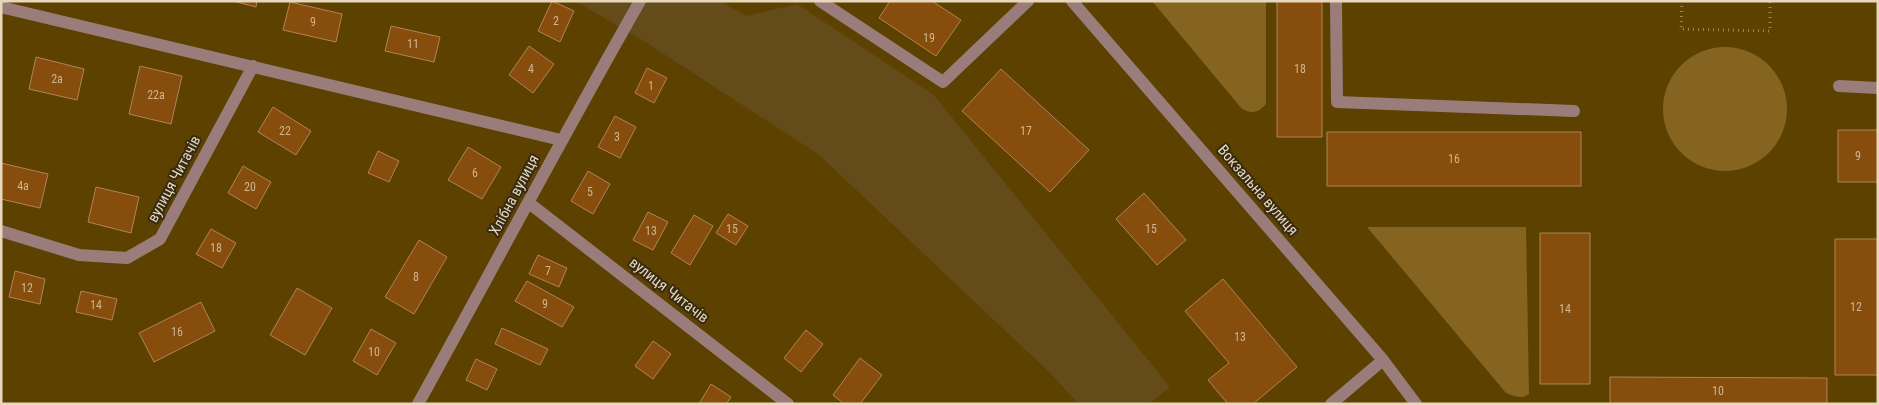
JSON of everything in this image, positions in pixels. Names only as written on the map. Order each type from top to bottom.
[{"type":"street","name":"Хлібна вулиця","points":[[418,404],[640,1]]},
{"type":"street","points":[[820,1],[943,82],[1028,1]]},
{"type":"street","name":"Вокзальна вулиця","points":[[1072,1],[1383,360],[1416,404]]},
{"type":"street","points":[[1336,1],[1337,102],[1574,111]]},
{"type":"street","points":[[2,10],[252,66],[562,140]]},
{"type":"street","name":"вулиця Читачів","points":[[1,231],[80,255],[127,258],[160,239],[252,66]]},
{"type":"street","points":[[1839,86],[1878,88]]},
{"type":"street","name":"вулиця Читачів","points":[[529,203],[788,404]]},
{"type":"street","points":[[1331,404],[1383,360]]},
{"type":"path","points":[[1682,1],[1681,29],[1770,31],[1770,1]]},
{"type":"shaded area","points":[[575,1],[720,1],[746,16],[797,4],[934,95],[1170,387],[1149,404],[1079,404],[1047,370],[818,154],[642,40]]},
{"type":"shaded area","points":[[1152,1],[1266,1],[1266,104],[1255,112],[1242,109]]},
{"type":"shaded area","points":[[1725,47],[1749,52],[1769,65],[1782,85],[1787,109],[1782,133],[1769,153],[1749,166],[1725,171],[1701,166],[1681,153],[1668,133],[1663,109],[1668,85],[1681,65],[1701,52]]},
{"type":"shaded area","points":[[1367,227],[1526,227],[1529,394],[1521,397],[1506,393]]},
{"type":"building","points":[[233,1],[257,1],[256,7]]},
{"type":"building","points":[[552,1],[574,11],[560,42],[538,31]]},
{"type":"building","points":[[890,1],[932,1],[961,20],[936,56],[879,18]]},
{"type":"building","points":[[1277,1],[1322,1],[1322,137],[1277,137]]},
{"type":"building","points":[[290,2],[342,14],[336,42],[283,30]]},
{"type":"building","points":[[391,26],[440,37],[434,62],[385,51]]},
{"type":"building","points":[[529,46],[554,64],[533,93],[509,75]]},
{"type":"building","points":[[36,57],[84,69],[77,100],[29,89]]},
{"type":"building","points":[[140,66],[182,76],[171,124],[129,114]]},
{"type":"building","points":[[647,68],[667,78],[654,103],[635,93]]},
{"type":"building","points":[[1001,69],[1089,150],[1050,192],[962,111]]},
{"type":"building","points":[[273,107],[311,131],[296,155],[258,132]]},
{"type":"building","points":[[615,116],[636,127],[620,158],[598,147]]},
{"type":"building","points":[[1838,130],[1878,130],[1878,182],[1838,182]]},
{"type":"building","points":[[1327,132],[1581,132],[1581,186],[1327,186]]},
{"type":"building","points":[[468,147],[501,167],[482,199],[448,180]]},
{"type":"building","points":[[378,151],[399,161],[389,182],[368,173]]},
{"type":"building","points":[[1,163],[48,174],[40,208],[1,199]]},
{"type":"building","points":[[243,166],[271,182],[256,209],[228,193]]},
{"type":"building","points":[[588,171],[610,184],[593,214],[571,201]]},
{"type":"building","points":[[96,187],[139,197],[131,233],[88,222]]},
{"type":"building","points":[[1144,193],[1186,240],[1157,265],[1116,219]]},
{"type":"building","points":[[648,212],[668,222],[653,250],[633,240]]},
{"type":"building","points":[[728,214],[748,226],[736,245],[716,233]]},
{"type":"building","points":[[694,215],[713,226],[690,265],[671,253]]},
{"type":"building","points":[[211,229],[236,243],[222,268],[196,254]]},
{"type":"building","points":[[1540,233],[1590,233],[1590,384],[1540,384]]},
{"type":"building","points":[[1835,239],[1878,239],[1878,375],[1835,375]]},
{"type":"building","points":[[419,240],[447,257],[414,314],[385,297]]},
{"type":"building","points":[[538,255],[567,268],[559,287],[529,274]]},
{"type":"building","points":[[15,271],[45,279],[40,304],[9,297]]},
{"type":"building","points":[[1223,279],[1297,367],[1253,404],[1228,404],[1208,380],[1229,363],[1185,311]]},
{"type":"building","points":[[527,281],[574,307],[562,327],[515,301]]},
{"type":"building","points":[[297,288],[332,308],[305,355],[270,335]]},
{"type":"building","points":[[81,291],[117,299],[112,320],[76,312]]},
{"type":"building","points":[[201,302],[215,331],[154,362],[139,333]]},
{"type":"building","points":[[502,328],[548,349],[540,365],[495,344]]},
{"type":"building","points":[[371,329],[396,343],[377,375],[353,361]]},
{"type":"building","points":[[806,330],[823,344],[801,372],[784,358]]},
{"type":"building","points":[[653,341],[671,354],[653,379],[635,366]]},
{"type":"building","points":[[860,358],[882,375],[860,404],[844,404],[833,395]]},
{"type":"building","points":[[476,359],[497,369],[487,390],[466,380]]},
{"type":"building","points":[[1610,377],[1827,378],[1827,404],[1610,404]]},
{"type":"building","points":[[711,384],[731,397],[726,404],[699,404]]}]
